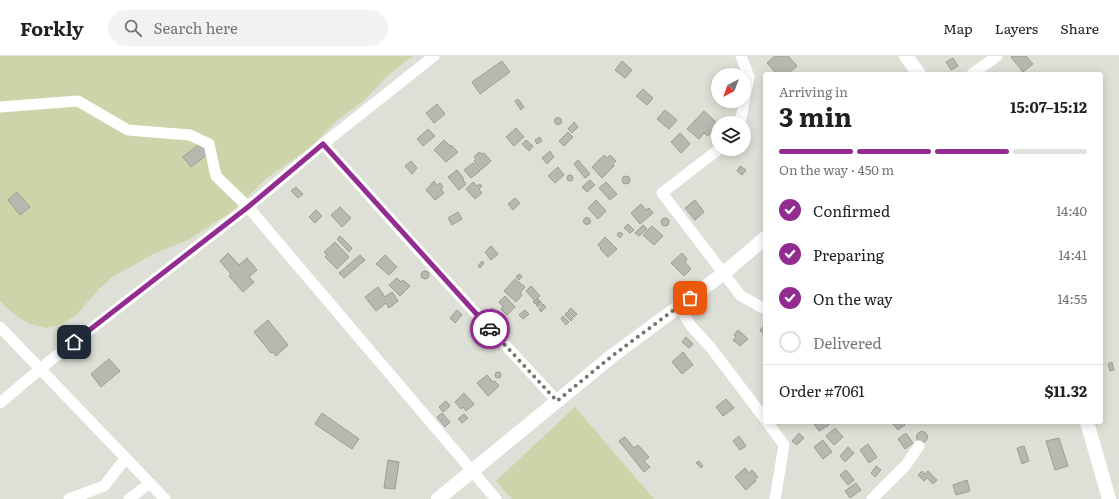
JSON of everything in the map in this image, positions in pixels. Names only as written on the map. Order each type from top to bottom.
[{"type":"main road","points":[[906,56],[918,72]]},
{"type":"main road","points":[[438,499],[612,356],[724,273],[763,240]]},
{"type":"main road","points":[[1088,424],[1109,499]]},
{"type":"street","points":[[0,403],[51,360],[248,207],[323,144],[434,56]]},
{"type":"street","points":[[741,56],[749,77],[741,116]]},
{"type":"street","points":[[975,72],[997,56]]},
{"type":"street","points":[[0,107],[78,102],[128,130],[190,135],[209,144],[216,176],[248,207],[496,499]]},
{"type":"street","points":[[323,144],[433,267],[557,401]]},
{"type":"street","points":[[711,155],[662,193],[741,296],[763,308]]},
{"type":"street","points":[[744,297],[763,308]]},
{"type":"street","points":[[679,306],[691,326],[711,348],[763,417]]},
{"type":"street","points":[[0,327],[165,499]]},
{"type":"street","points":[[768,424],[784,445],[775,499]]},
{"type":"street","points":[[872,499],[906,465],[919,446]]},
{"type":"street","points":[[69,499],[104,486],[126,458]]},
{"type":"street","points":[[129,499],[150,483]]},
{"type":"green space","points":[[0,56],[413,56],[387,76],[365,100],[337,120],[310,148],[267,178],[231,212],[188,240],[155,253],[111,278],[77,314],[63,324],[46,328],[30,324],[15,315],[0,301]]},
{"type":"green space","points":[[575,407],[654,499],[512,499],[496,481]]},
{"type":"building","points":[[775,56],[788,56],[797,66],[790,72],[775,72],[767,63]]},
{"type":"building","points":[[1026,56],[1033,64],[1023,72],[1011,57]]},
{"type":"building","points":[[953,58],[958,66],[951,70],[946,62]]},
{"type":"building","points":[[502,61],[510,72],[480,94],[472,82]]},
{"type":"building","points":[[622,61],[632,70],[625,78],[615,70]]},
{"type":"building","points":[[643,89],[653,98],[647,105],[636,96]]},
{"type":"building","points":[[518,99],[524,107],[521,110],[515,101]]},
{"type":"building","points":[[437,104],[445,114],[434,123],[426,113]]},
{"type":"building","points":[[665,110],[677,120],[669,129],[657,119]]},
{"type":"building","points":[[704,111],[711,118],[711,133],[708,136],[704,133],[699,139],[687,129]]},
{"type":"building","points":[[558,118],[561,121],[558,124],[555,121]]},
{"type":"building","points":[[574,122],[578,127],[572,133],[568,129]]},
{"type":"building","points":[[516,128],[524,137],[514,146],[506,137]]},
{"type":"building","points":[[428,129],[435,136],[423,146],[417,139]]},
{"type":"building","points":[[568,132],[573,137],[564,146],[559,141]]},
{"type":"building","points":[[680,133],[690,144],[681,153],[671,142]]},
{"type":"building","points":[[540,137],[542,141],[537,144],[535,140]]},
{"type":"building","points":[[444,140],[458,152],[446,162],[434,150]]},
{"type":"building","points":[[526,140],[533,146],[529,151],[522,144]]},
{"type":"building","points":[[201,143],[209,153],[191,167],[183,157]]},
{"type":"building","points":[[550,151],[554,157],[547,164],[542,158]]},
{"type":"building","points":[[479,152],[482,154],[484,153],[491,161],[481,170],[474,161],[476,159],[474,157]]},
{"type":"building","points":[[604,155],[607,158],[610,155],[616,161],[613,164],[614,166],[602,178],[592,167]]},
{"type":"building","points":[[578,160],[590,174],[585,178],[574,164]]},
{"type":"building","points":[[411,161],[417,168],[412,174],[405,166]]},
{"type":"building","points":[[473,163],[480,171],[471,178],[464,170]]},
{"type":"building","points":[[740,166],[746,170],[742,175],[737,171]]},
{"type":"building","points":[[558,167],[564,175],[555,183],[548,176]]},
{"type":"building","points":[[457,170],[466,184],[459,190],[448,177]]},
{"type":"building","points":[[570,175],[573,178],[570,181],[567,178]]},
{"type":"building","points":[[624,176],[628,176],[630,180],[628,184],[624,184],[622,182],[622,178]]},
{"type":"building","points":[[590,180],[595,185],[587,192],[582,187]]},
{"type":"building","points":[[434,181],[437,185],[440,183],[443,187],[441,189],[444,193],[435,200],[426,190]]},
{"type":"building","points":[[473,182],[477,186],[480,184],[482,186],[479,189],[482,193],[475,199],[466,189]]},
{"type":"building","points":[[606,182],[617,194],[610,200],[599,188]]},
{"type":"building","points":[[296,187],[303,194],[298,198],[291,191]]},
{"type":"building","points":[[17,192],[30,207],[20,215],[8,200]]},
{"type":"building","points":[[515,198],[520,203],[513,210],[508,204]]},
{"type":"building","points":[[596,200],[606,211],[598,219],[588,208]]},
{"type":"building","points":[[695,200],[704,212],[695,220],[685,208]]},
{"type":"building","points":[[641,204],[646,210],[649,208],[653,213],[640,224],[631,213]]},
{"type":"building","points":[[340,207],[351,218],[342,227],[331,215]]},
{"type":"building","points":[[316,210],[322,216],[315,223],[309,217]]},
{"type":"building","points":[[458,212],[462,219],[452,225],[448,218]]},
{"type":"building","points":[[587,218],[590,221],[587,224],[584,221]]},
{"type":"building","points":[[663,218],[667,218],[669,222],[667,226],[663,226],[661,224],[661,220]]},
{"type":"building","points":[[628,224],[634,230],[630,233],[624,228]]},
{"type":"building","points":[[643,225],[647,229],[639,236],[635,233]]},
{"type":"building","points":[[652,226],[663,236],[654,245],[643,235]]},
{"type":"building","points":[[619,232],[623,234],[620,238],[617,235]]},
{"type":"building","points":[[340,236],[352,248],[349,252],[337,239]]},
{"type":"building","points":[[605,237],[617,249],[608,257],[598,245]]},
{"type":"building","points":[[335,242],[349,257],[337,269],[325,257],[327,255],[324,252]]},
{"type":"building","points":[[491,246],[498,254],[491,260],[485,252]]},
{"type":"building","points":[[228,253],[239,265],[247,258],[257,270],[249,277],[254,282],[243,292],[229,276],[231,274],[220,261]]},
{"type":"building","points":[[682,253],[687,259],[685,262],[691,269],[684,276],[671,263]]},
{"type":"building","points":[[360,255],[365,260],[344,278],[339,273]]},
{"type":"building","points":[[385,255],[397,267],[389,275],[376,264]]},
{"type":"building","points":[[482,261],[484,263],[480,268],[478,266]]},
{"type":"building","points":[[423,271],[427,271],[429,275],[427,279],[423,279],[421,277],[421,273]]},
{"type":"building","points":[[519,274],[522,276],[519,280],[516,277]]},
{"type":"building","points":[[397,278],[401,282],[403,280],[410,286],[400,296],[389,285]]},
{"type":"building","points":[[515,279],[525,287],[520,293],[522,295],[516,302],[504,291]]},
{"type":"building","points":[[531,286],[540,296],[535,301],[526,291]]},
{"type":"building","points":[[378,287],[385,297],[392,292],[398,301],[389,308],[386,303],[376,311],[365,297]]},
{"type":"building","points":[[505,296],[515,307],[507,315],[501,309],[503,307],[499,302]]},
{"type":"building","points":[[538,299],[540,301],[535,304],[533,302]]},
{"type":"building","points":[[540,301],[542,303],[538,307],[536,305]]},
{"type":"building","points":[[543,304],[546,307],[541,312],[539,309]]},
{"type":"building","points":[[492,308],[496,313],[492,317],[488,312]]},
{"type":"building","points":[[571,308],[577,314],[574,317],[568,311]]},
{"type":"building","points":[[457,310],[462,315],[455,323],[450,318]]},
{"type":"building","points":[[525,310],[529,314],[523,319],[519,315]]},
{"type":"building","points":[[567,312],[573,318],[571,321],[565,315]]},
{"type":"building","points":[[563,316],[569,322],[566,325],[561,319]]},
{"type":"building","points":[[268,320],[288,345],[276,356],[273,352],[271,353],[254,332]]},
{"type":"building","points":[[738,330],[748,339],[740,346],[733,340],[736,337],[734,335]]},
{"type":"building","points":[[686,337],[693,344],[689,348],[682,342]]},
{"type":"building","points":[[683,352],[693,365],[682,374],[672,362]]},
{"type":"building","points":[[109,359],[120,371],[101,387],[91,374]]},
{"type":"building","points":[[1112,362],[1114,370],[1110,371],[1108,364]]},
{"type":"building","points":[[498,372],[501,375],[498,378],[495,375]]},
{"type":"building","points":[[487,375],[499,386],[488,396],[477,383]]},
{"type":"building","points":[[464,393],[474,404],[466,411],[463,407],[461,409],[455,402]]},
{"type":"building","points":[[726,399],[734,408],[723,416],[716,407]]},
{"type":"building","points":[[446,401],[450,406],[443,412],[439,407]]},
{"type":"building","points":[[322,413],[359,439],[352,449],[315,424]]},
{"type":"building","points":[[442,413],[450,422],[445,427],[437,417]]},
{"type":"building","points":[[464,414],[468,418],[462,423],[458,419]]},
{"type":"building","points":[[814,424],[829,424],[829,425],[819,431]]},
{"type":"building","points":[[893,424],[905,425],[898,430]]},
{"type":"building","points":[[835,428],[843,437],[834,445],[826,436]]},
{"type":"building","points":[[922,431],[926,433],[928,437],[926,441],[922,443],[918,441],[916,437],[918,433]]},
{"type":"building","points":[[799,433],[804,438],[797,445],[792,441]]},
{"type":"building","points":[[906,433],[913,443],[905,449],[898,439]]},
{"type":"building","points":[[739,436],[746,446],[740,450],[733,441]]},
{"type":"building","points":[[625,437],[634,448],[638,445],[649,457],[644,461],[650,467],[644,472],[619,441]]},
{"type":"building","points":[[1059,438],[1068,466],[1055,470],[1046,441]]},
{"type":"building","points":[[823,440],[832,452],[823,459],[814,447]]},
{"type":"building","points":[[868,444],[877,457],[869,463],[860,450]]},
{"type":"building","points":[[1024,446],[1029,461],[1022,464],[1017,448]]},
{"type":"building","points":[[848,447],[854,453],[845,462],[840,456]]},
{"type":"building","points":[[388,460],[399,462],[395,489],[384,488]]},
{"type":"building","points":[[699,461],[703,466],[701,468],[696,463]]},
{"type":"building","points":[[876,466],[881,470],[875,477],[871,473]]},
{"type":"building","points":[[745,468],[749,473],[752,470],[758,477],[754,480],[756,481],[746,490],[735,477]]},
{"type":"building","points":[[846,470],[854,480],[848,485],[840,475]]},
{"type":"building","points":[[922,471],[925,474],[928,471],[937,480],[933,484],[927,478],[924,481],[918,475]]},
{"type":"building","points":[[967,480],[970,491],[956,495],[953,485]]},
{"type":"building","points":[[856,483],[861,490],[850,498],[845,491]]},
{"type":"way so far","points":[[490,329],[557,401],[612,356],[690,298]]},
{"type":"route","points":[[74,342],[248,207],[323,144],[490,329]]}]
